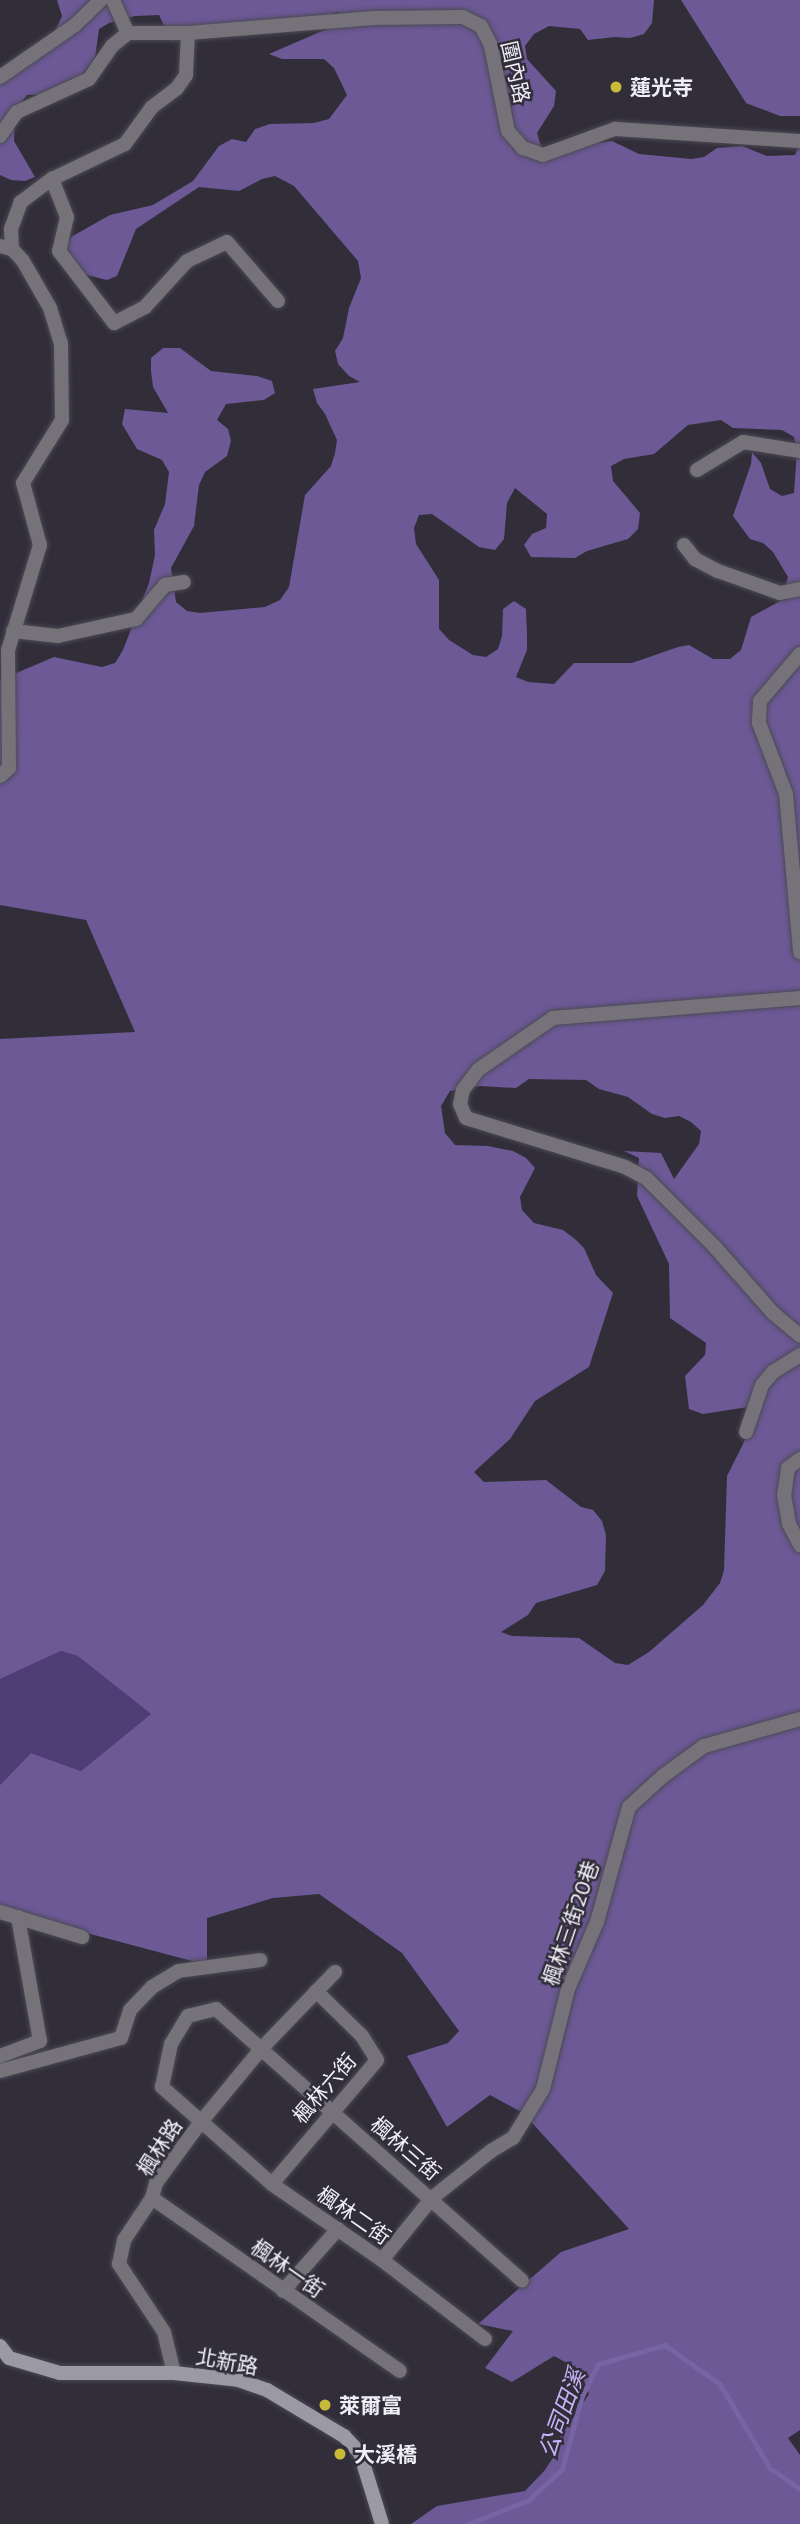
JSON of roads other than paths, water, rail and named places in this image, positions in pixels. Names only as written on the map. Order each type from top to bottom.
[{"type":"main road","name":"北新路","points":[[0,2346],[9,2358],[60,2373],[174,2373],[238,2380],[267,2390],[344,2435],[360,2453],[382,2524]]},
{"type":"street","points":[[0,77],[75,25],[101,0]]},
{"type":"street","points":[[0,136],[17,112],[89,79],[112,46],[128,33],[113,0]]},
{"type":"street","name":"圍內路","points":[[128,33],[188,33],[373,18],[463,17],[481,26],[491,46],[508,131],[523,148],[543,155],[615,129],[800,141]]},
{"type":"street","points":[[0,776],[9,768],[8,650],[40,545],[23,482],[62,420],[61,343],[50,308],[23,261],[6,248],[21,202],[52,179],[125,144],[152,107],[177,88],[186,75],[188,33]]},
{"type":"street","points":[[52,179],[67,217],[59,251],[114,323],[145,307],[187,261],[227,242],[278,301]]},
{"type":"street","points":[[697,470],[743,442],[800,451]]},
{"type":"street","points":[[684,545],[695,559],[718,571],[780,593],[800,589]]},
{"type":"street","points":[[13,631],[58,636],[136,619],[164,585],[184,582]]},
{"type":"street","points":[[800,654],[760,701],[759,723],[786,794],[800,952]]},
{"type":"street","points":[[800,998],[553,1018],[478,1070],[463,1090],[460,1104],[466,1118],[625,1167],[646,1178],[714,1246],[773,1313],[800,1336]]},
{"type":"street","points":[[746,1433],[762,1385],[773,1372],[800,1355]]},
{"type":"street","points":[[800,1459],[788,1468],[784,1494],[789,1524],[800,1545]]},
{"type":"street","name":"楓林三街20巷","points":[[382,2260],[432,2198],[491,2151],[513,2138],[543,2089],[568,1989],[597,1922],[629,1807],[663,1776],[704,1746],[800,1719]]},
{"type":"street","points":[[0,1912],[82,1937]]},
{"type":"street","points":[[0,2056],[40,2041],[18,1917]]},
{"type":"street","points":[[0,2071],[121,2038],[130,2010],[152,1987],[180,1971],[260,1960]]},
{"type":"street","name":"楓林路","points":[[174,2373],[164,2332],[119,2264],[124,2240],[152,2198],[156,2183],[200,2123],[261,2049],[335,1972]]},
{"type":"street","name":"楓林六街","points":[[272,2184],[331,2110],[377,2060],[362,2036],[316,1991]]},
{"type":"street","name":"楓林三街","points":[[200,2123],[162,2087],[171,2044],[188,2016],[216,2009],[432,2198],[522,2281]]},
{"type":"street","name":"楓林二街","points":[[200,2123],[272,2184],[382,2260],[485,2339]]},
{"type":"street","name":"楓林一街","points":[[152,2198],[400,2371]]},
{"type":"street","points":[[283,2291],[338,2229]]},
{"type":"waterway","name":"公司田溪","points":[[468,2524],[529,2500],[562,2469],[582,2396],[598,2364],[665,2345],[720,2384],[770,2468],[800,2489]]},
{"type":"place","name":"蓮光寺","points":[[616,87]]},
{"type":"place","name":"萊爾富","points":[[325,2405]]},
{"type":"place","name":"大溪橋","points":[[340,2454]]}]
